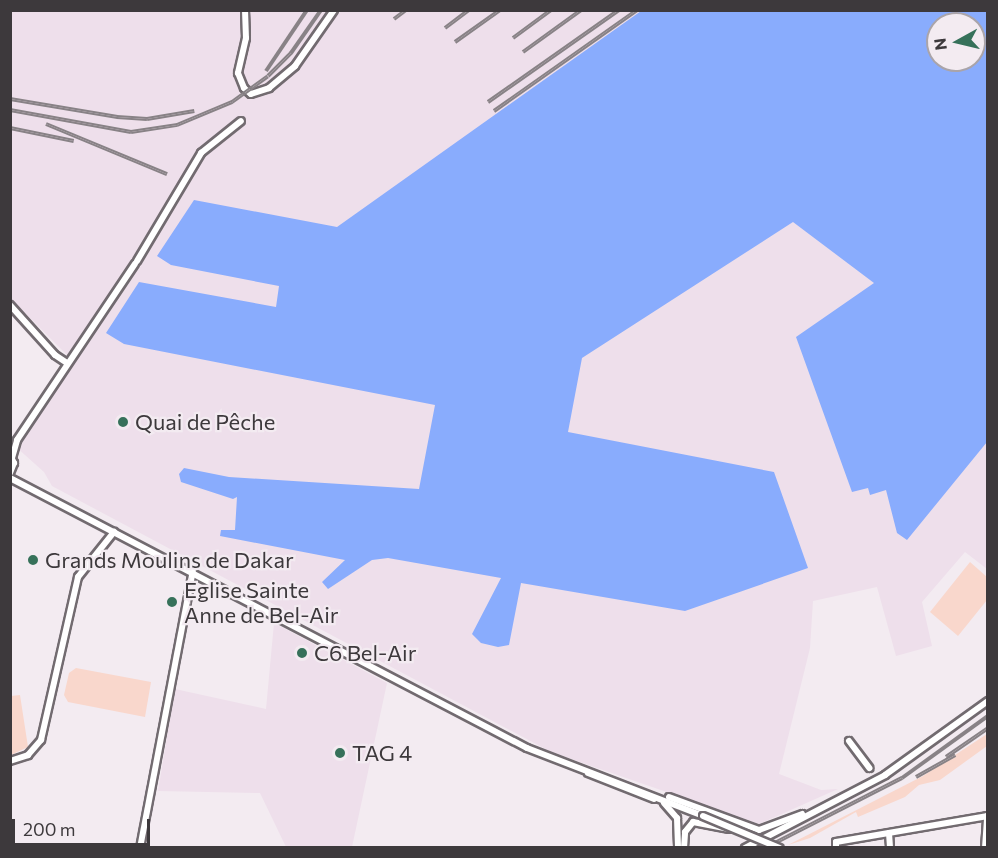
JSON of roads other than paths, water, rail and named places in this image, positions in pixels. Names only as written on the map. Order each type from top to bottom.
[{"type":"street","points":[[245,10],[246,38],[238,74],[244,88],[251,94],[268,88],[295,66],[334,10]]},
{"type":"street","points":[[241,121],[201,153],[136,262],[17,440],[11,457],[11,473],[24,483],[114,532],[194,571],[518,743],[686,810]]},
{"type":"street","points":[[10,305],[55,355],[67,363]]},
{"type":"street","points":[[10,445],[17,440]]},
{"type":"street","points":[[10,761],[28,755],[40,740],[78,577],[114,532]]},
{"type":"street","points":[[140,848],[194,571]]},
{"type":"street","points":[[745,848],[885,775],[987,701]]},
{"type":"street","points":[[849,741],[869,768]]},
{"type":"street","points":[[573,766],[759,830],[765,838]]},
{"type":"street","points":[[631,785],[704,819],[780,848]]},
{"type":"street","points":[[664,803],[677,820],[688,826]]},
{"type":"street","points":[[759,830],[821,808]]},
{"type":"street","points":[[678,848],[677,820],[686,810]]},
{"type":"street","points":[[836,845],[987,816],[985,848]]},
{"type":"street","points":[[688,826],[704,819]]},
{"type":"street","points":[[684,848],[688,826]]},
{"type":"street","points":[[889,833],[890,848]]},
{"type":"water","points":[[641,11],[987,11],[987,442],[907,540],[897,533],[886,490],[870,495],[868,488],[852,492],[796,337],[874,283],[793,222],[582,358],[568,432],[774,472],[808,568],[685,611],[521,583],[509,645],[498,647],[481,643],[472,634],[501,578],[388,558],[372,560],[328,589],[322,582],[345,560],[220,536],[221,530],[235,530],[237,497],[233,499],[181,482],[179,474],[184,468],[229,477],[419,489],[435,405],[124,344],[106,333],[139,282],[276,307],[279,286],[171,265],[157,256],[194,200],[337,227]]},
{"type":"railway","points":[[266,71],[307,10]]},
{"type":"railway","points":[[10,110],[131,132],[177,125],[232,102],[268,76],[291,53],[321,10]]},
{"type":"railway","points":[[394,19],[406,10]]},
{"type":"railway","points":[[445,28],[469,10]]},
{"type":"railway","points":[[455,42],[500,10]]},
{"type":"railway","points":[[513,38],[551,10]]},
{"type":"railway","points":[[523,52],[581,10]]},
{"type":"railway","points":[[488,102],[619,10]]},
{"type":"railway","points":[[494,111],[637,10]]},
{"type":"railway","points":[[10,99],[117,117],[147,119],[194,111]]},
{"type":"railway","points":[[46,124],[167,174]]},
{"type":"railway","points":[[10,128],[74,141]]},
{"type":"railway","points":[[765,848],[902,778],[988,716]]},
{"type":"railway","points":[[946,757],[988,728]]},
{"type":"railway","points":[[916,777],[955,755]]},
{"type":"place","name":"Quai de Pêche","points":[[123,422]]},
{"type":"place","name":"Grands Moulins de Dakar","points":[[33,560]]},
{"type":"place","name":"Eglise Sainte Anne de Bel-Air","points":[[172,602]]},
{"type":"place","name":"C6 Bel-Air","points":[[302,653]]},
{"type":"place","name":"TAG 4","points":[[340,753]]}]
